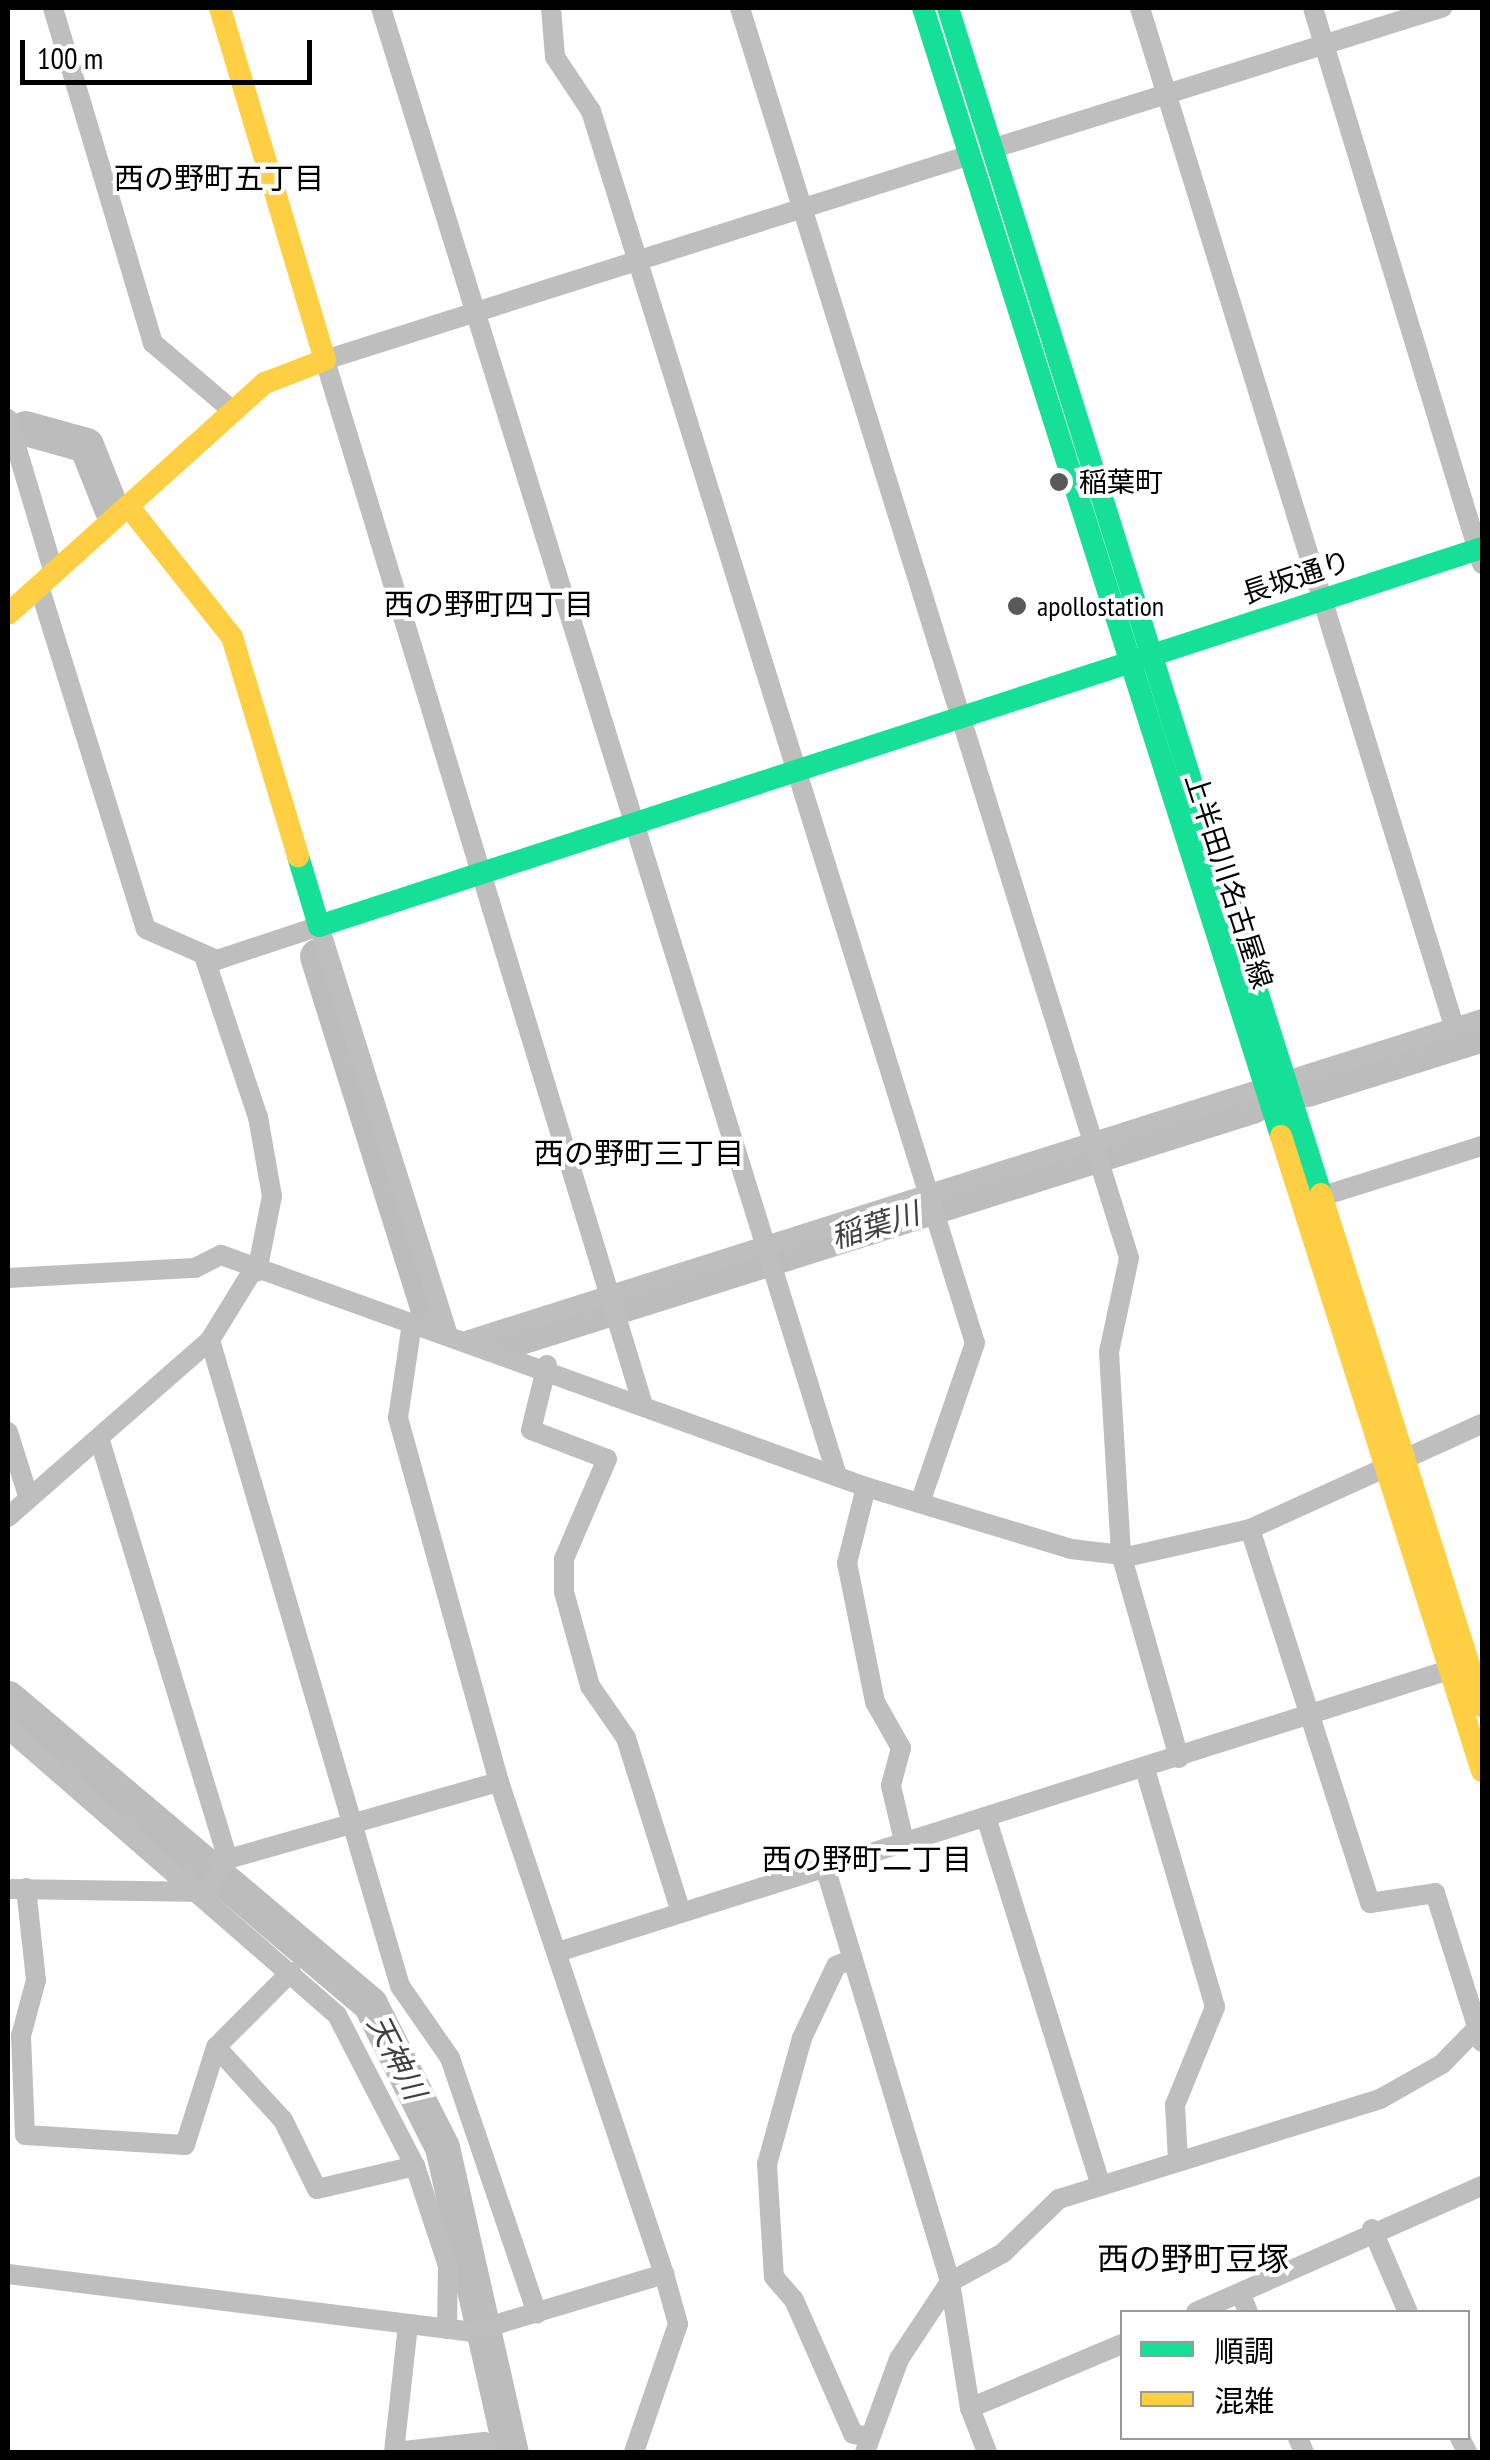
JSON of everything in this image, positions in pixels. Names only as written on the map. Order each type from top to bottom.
[{"type":"main road","points":[[8,614],[265,383],[325,360],[220,8]]},
{"type":"main road","name":"上半田川名古屋線","points":[[923,8],[980,152],[1394,1462],[1482,1706]]},
{"type":"main road","name":"上半田川名古屋線","points":[[948,8],[980,152]]},
{"type":"main road","points":[[128,507],[232,637],[320,926]]},
{"type":"main road","name":"長坂通り","points":[[320,926],[480,877],[799,769],[962,724],[1140,659],[1321,601],[1481,554]]},
{"type":"main road","name":"上半田川名古屋線","points":[[1274,1082],[1324,1196],[1446,1671],[1482,1770]]},
{"type":"street","points":[[53,8],[153,343],[232,410]]},
{"type":"street","points":[[382,8],[837,1476]]},
{"type":"street","points":[[550,8],[555,58],[591,111],[799,769],[974,1343],[921,1500]]},
{"type":"street","points":[[740,8],[805,206],[1129,1258],[1109,1352],[1120,1554],[1179,1758]]},
{"type":"street","points":[[1140,8],[1454,1026]]},
{"type":"street","points":[[1313,8],[1481,554]]},
{"type":"street","points":[[642,1405],[616,1303],[480,877],[325,360],[1442,8]]},
{"type":"street","points":[[10,433],[46,578],[146,929],[205,959],[320,926],[446,1333]]},
{"type":"street","points":[[8,1516],[100,1441],[210,1340],[255,1271],[272,1196],[258,1117],[205,959]]},
{"type":"street","points":[[468,1340],[616,1303],[768,1245],[932,1203],[1096,1150],[1274,1082],[1482,1019]]},
{"type":"street","points":[[1324,1196],[1482,1146]]},
{"type":"street","points":[[8,1278],[195,1268],[221,1255],[255,1271],[547,1366],[866,1487],[921,1500],[1071,1549],[1120,1554],[1250,1528],[1482,1424]]},
{"type":"street","points":[[412,1323],[398,1418],[499,1782],[561,1951],[678,2324],[634,2452]]},
{"type":"street","points":[[210,1340],[400,1986],[450,2058],[537,2314]]},
{"type":"street","points":[[547,1366],[531,1430],[607,1460],[564,1559],[564,1592],[590,1686],[626,1738],[681,1912]]},
{"type":"street","points":[[8,1432],[30,1498]]},
{"type":"street","points":[[100,1441],[228,1860]]},
{"type":"street","points":[[866,1487],[847,1564],[875,1702],[901,1748],[890,1786],[904,1841]]},
{"type":"street","points":[[852,1959],[836,1966],[802,2038],[767,2164],[774,2277],[794,2300],[854,2434],[864,2444],[950,2282],[1004,2253],[1060,2199],[1099,2180],[1380,2098],[1442,2064],[1481,2031],[1435,1893],[1370,1903],[1306,1719],[1250,1528]]},
{"type":"street","points":[[561,1951],[904,1841],[1306,1719],[1446,1671]]},
{"type":"street","points":[[8,1729],[206,1886]]},
{"type":"street","points":[[1145,1769],[1215,2006],[1175,2105],[1178,2160]]},
{"type":"street","points":[[446,2329],[448,2266],[415,2166],[338,2015],[246,1929],[208,1910],[206,1886],[228,1860],[499,1782]]},
{"type":"street","points":[[986,1817],[1099,2180]]},
{"type":"street","points":[[824,1867],[950,2282],[970,2408],[988,2452]]},
{"type":"street","points":[[206,1886],[17,1889],[36,1980],[21,2036],[25,2135],[185,2145],[216,2048],[291,1972]]},
{"type":"street","points":[[216,2048],[283,2120],[316,2189],[415,2166]]},
{"type":"street","points":[[1207,2310],[1244,2303],[1372,2229],[1482,2186]]},
{"type":"street","points":[[1372,2229],[1407,2310]]},
{"type":"street","points":[[8,2274],[471,2332],[664,2274]]},
{"type":"street","points":[[408,2324],[395,2452],[484,2442],[487,2452]]},
{"type":"street","points":[[970,2408],[1120,2345]]},
{"type":"waterway","name":"稲葉川","points":[[25,428],[86,445],[111,508]]},
{"type":"waterway","name":"稲葉川","points":[[317,956],[431,1319]]},
{"type":"waterway","name":"稲葉川","points":[[1307,1089],[1482,1034]]},
{"type":"waterway","name":"稲葉川","points":[[498,1344],[1252,1106]]},
{"type":"waterway","name":"天神川","points":[[8,1698],[370,2004],[442,2147],[511,2452]]},
{"type":"traffic: fast","points":[[923,8],[1281,1136]]},
{"type":"traffic: fast","points":[[948,8],[1321,1194]]},
{"type":"traffic: fast","points":[[298,856],[319,926],[1482,548]]},
{"type":"traffic: slow","points":[[8,614],[265,383],[325,360],[220,8]]},
{"type":"traffic: slow","points":[[129,507],[232,637],[298,856]]},
{"type":"traffic: slow","points":[[1281,1136],[1482,1771]]},
{"type":"traffic: slow","points":[[1321,1194],[1482,1706]]},
{"type":"place","name":"稲葉町","points":[[1059,482]]},
{"type":"place","name":"apollostation","points":[[1017,606]]},
{"type":"district","name":"西の野町五丁目","points":[[219,178]]},
{"type":"district","name":"西の野町四丁目","points":[[489,604]]},
{"type":"district","name":"西の野町三丁目","points":[[639,1153]]},
{"type":"district","name":"西の野町二丁目","points":[[867,1859]]},
{"type":"district","name":"西の野町豆塚","points":[[1193,2258]]}]
